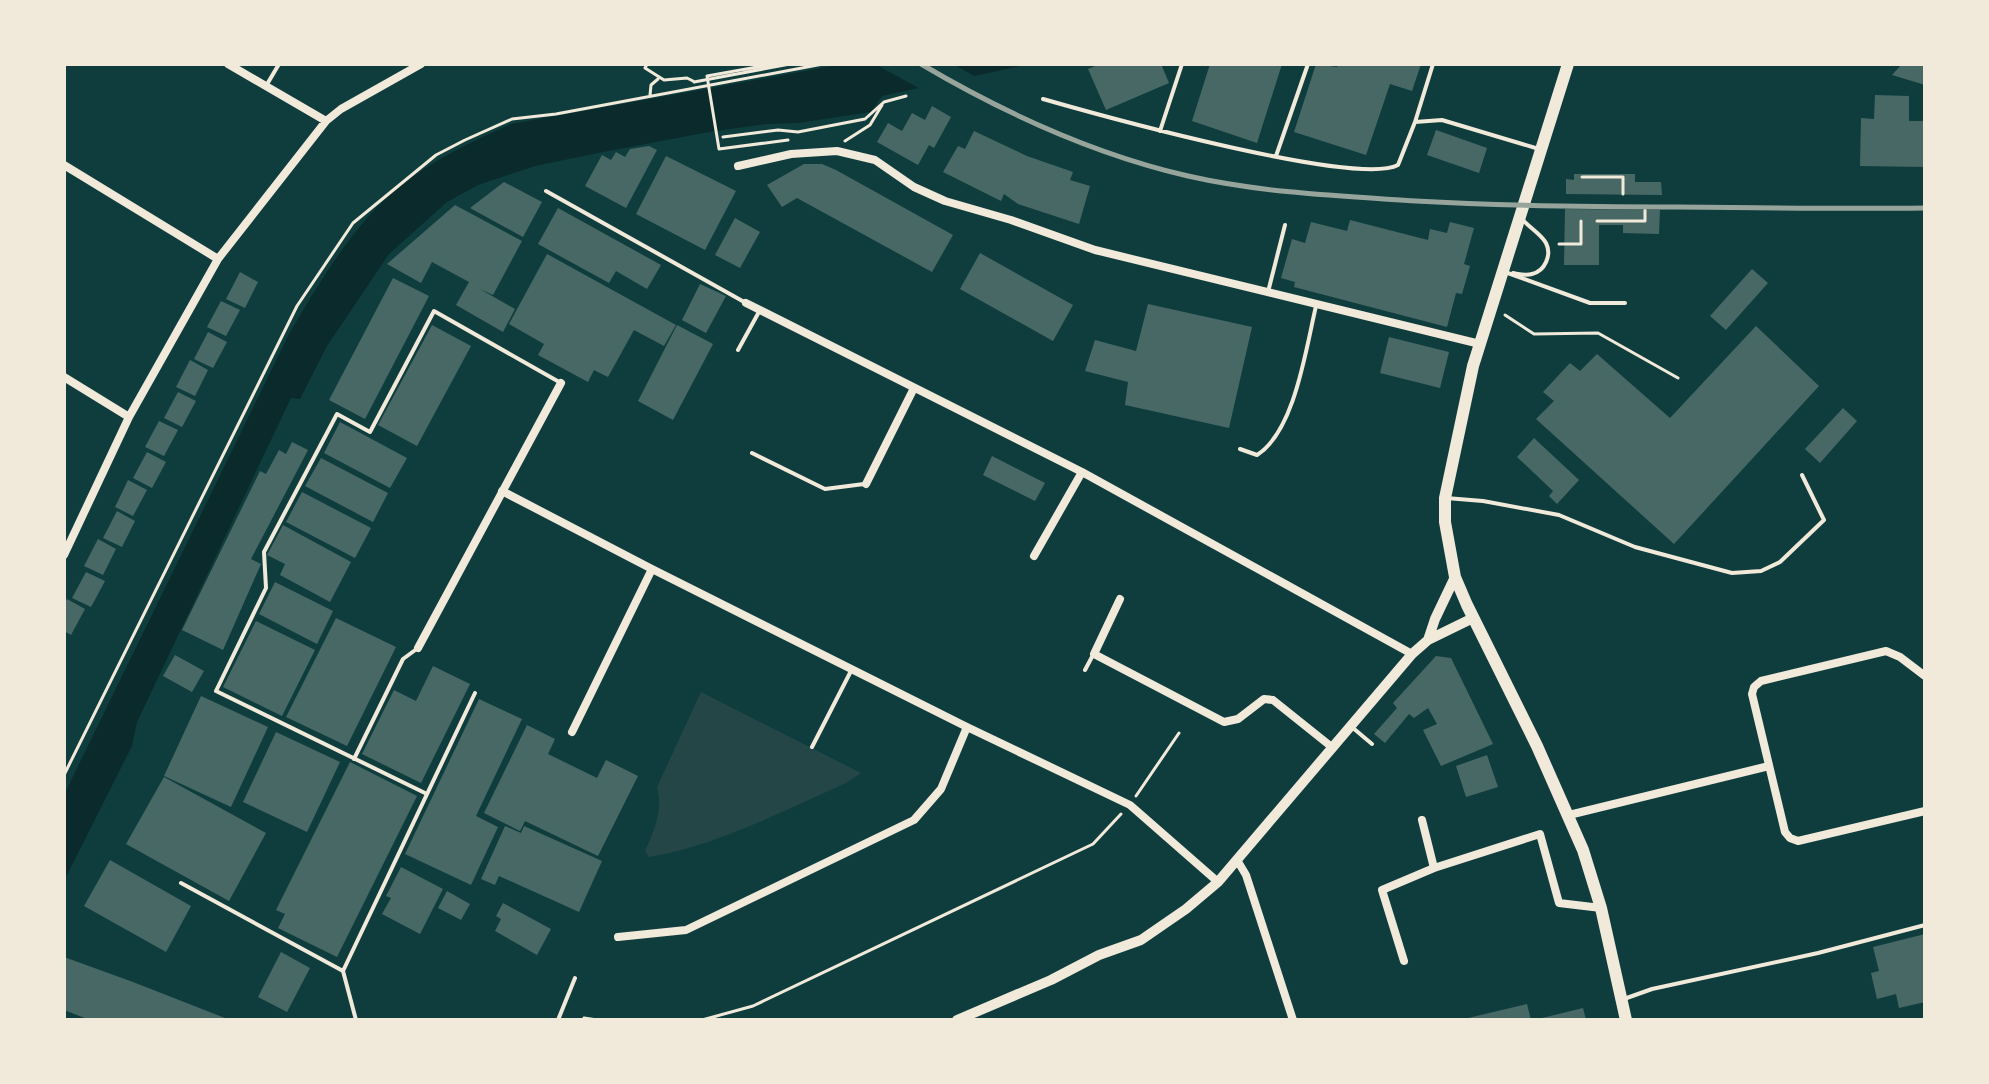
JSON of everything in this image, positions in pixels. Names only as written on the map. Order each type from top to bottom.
[{"type":"main road","points":[[1568,64],[1480,344],[1445,498],[1445,522],[1455,577],[1569,815],[1601,908],[1626,1020]]},
{"type":"street","points":[[228,64],[326,121]]},
{"type":"street","points":[[64,555],[129,417],[218,259],[326,121],[341,109],[421,64]]},
{"type":"street","points":[[738,166],[791,154],[837,151],[875,160],[914,187],[945,201],[1011,220],[1095,250],[1480,344]]},
{"type":"street","points":[[64,165],[218,259]]},
{"type":"street","points":[[746,303],[1082,472],[1412,654]]},
{"type":"street","points":[[64,377],[129,417]]},
{"type":"street","points":[[418,648],[561,383]]},
{"type":"street","points":[[866,484],[914,388]]},
{"type":"street","points":[[1034,556],[1082,472]]},
{"type":"street","points":[[502,491],[967,727],[1130,805],[1218,882]]},
{"type":"street","points":[[572,732],[652,569]]},
{"type":"street","points":[[1428,640],[1455,577]]},
{"type":"street","points":[[1120,599],[1094,654],[1224,722],[1238,719],[1264,699],[1273,700],[1333,748]]},
{"type":"street","points":[[957,1020],[1051,980],[1099,955],[1141,940],[1186,909],[1218,882],[1412,654],[1428,640],[1473,618]]},
{"type":"street","points":[[1925,676],[1900,657],[1886,651],[1761,681],[1752,694],[1785,832],[1790,838],[1798,841],[1925,811]]},
{"type":"street","points":[[618,937],[686,930],[914,820],[941,789],[967,727]]},
{"type":"street","points":[[1569,815],[1769,766]]},
{"type":"street","points":[[1422,820],[1434,868]]},
{"type":"street","points":[[1404,961],[1382,890],[1434,868],[1540,834],[1559,903],[1601,908]]},
{"type":"street","points":[[1237,860],[1246,875],[1293,1020]]},
{"type":"lane","points":[[266,86],[279,64]]},
{"type":"lane","points":[[1160,131],[1182,64]]},
{"type":"lane","points":[[1276,156],[1308,64]]},
{"type":"lane","points":[[1043,99],[1160,131],[1276,156],[1371,171],[1390,170],[1404,156],[1433,64]]},
{"type":"lane","points":[[1415,122],[1442,120],[1542,150]]},
{"type":"lane","points":[[546,191],[746,303]]},
{"type":"lane","points":[[1503,271],[1529,275],[1545,264],[1549,251],[1546,242],[1521,218]]},
{"type":"lane","points":[[1268,292],[1285,225]]},
{"type":"lane","points":[[1503,271],[1590,303],[1625,303]]},
{"type":"lane","points":[[1240,449],[1257,455],[1269,447],[1292,402],[1317,304]]},
{"type":"lane","points":[[738,350],[760,310]]},
{"type":"lane","points":[[427,794],[216,691],[266,588],[264,552],[337,414],[370,432],[434,311],[561,383]]},
{"type":"lane","points":[[752,453],[825,489],[866,484]]},
{"type":"lane","points":[[1445,498],[1483,501],[1559,515],[1635,547],[1732,573],[1761,571],[1780,562],[1824,520],[1802,475]]},
{"type":"lane","points":[[354,759],[403,659],[418,648]]},
{"type":"lane","points":[[1085,670],[1094,654]]},
{"type":"lane","points":[[812,747],[852,669]]},
{"type":"lane","points":[[356,1020],[343,971],[475,693]]},
{"type":"lane","points":[[1352,727],[1372,744]]},
{"type":"lane","points":[[181,883],[343,971]]},
{"type":"lane","points":[[1622,1000],[1652,989],[1818,953],[1925,925]]},
{"type":"lane","points":[[558,1020],[575,978]]},
{"type":"path","points":[[647,64],[645,68],[659,79]]},
{"type":"path","points":[[774,64],[707,76],[719,149],[789,140]]},
{"type":"path","points":[[650,95],[651,85],[659,79],[687,78],[694,82],[790,64]]},
{"type":"path","points":[[64,775],[297,306],[353,223],[436,155],[512,119],[556,114],[823,64]]},
{"type":"path","points":[[694,82],[696,88]]},
{"type":"path","points":[[723,137],[778,130],[798,132],[865,119],[884,102],[906,96]]},
{"type":"path","points":[[837,151],[844,142],[870,125],[884,102]]},
{"type":"path","points":[[1582,177],[1623,177],[1623,194]]},
{"type":"path","points":[[1597,221],[1645,221],[1645,210]]},
{"type":"path","points":[[1565,244],[1581,244],[1581,221]]},
{"type":"path","points":[[1491,306],[1534,334],[1598,333],[1678,378]]},
{"type":"path","points":[[702,1020],[753,1006],[1093,844],[1130,805],[1179,733]]},
{"type":"path","points":[[584,1018],[597,1020]]},
{"type":"shaded area","points":[[844,64],[1029,64],[882,96],[871,112],[709,132],[535,166],[478,185],[447,202],[389,254],[327,346],[300,399],[291,398],[137,722],[132,746],[64,881],[64,795],[289,334],[338,256],[367,218],[412,177],[467,144],[511,124]]},
{"type":"shaded area","points":[[701,692],[861,773],[844,784],[748,826],[675,852],[649,857],[645,851],[658,812],[657,787]]},
{"type":"pier","points":[[875,64],[953,64],[978,78],[924,91]]},
{"type":"building","points":[[1100,64],[1161,64],[1169,83],[1106,110],[1088,69]]},
{"type":"building","points":[[1210,64],[1282,64],[1257,143],[1192,121]]},
{"type":"building","points":[[1316,64],[1337,67],[1338,64],[1421,64],[1412,91],[1390,84],[1366,155],[1294,132]]},
{"type":"building","points":[[1902,64],[1925,64],[1925,85],[1892,75]]},
{"type":"building","points":[[1875,95],[1909,96],[1909,121],[1925,121],[1925,167],[1860,166],[1861,118],[1874,119]]},
{"type":"building","points":[[932,106],[951,117],[934,148],[929,145],[918,165],[877,142],[888,123],[902,131],[912,113],[925,120]]},
{"type":"building","points":[[1436,130],[1487,148],[1479,173],[1427,155]]},
{"type":"building","points":[[974,131],[1027,156],[1073,172],[1070,180],[1090,186],[1079,224],[1018,204],[1004,194],[1001,201],[943,172],[958,146],[965,149]]},
{"type":"building","points":[[649,146],[657,150],[626,208],[585,186],[602,155],[611,160],[616,152],[625,157],[630,149]]},
{"type":"building","points":[[666,156],[736,191],[705,250],[636,214]]},
{"type":"building","points":[[804,164],[822,164],[836,170],[953,235],[932,272],[797,198],[782,207],[767,185]]},
{"type":"building","points":[[1574,174],[1635,174],[1635,182],[1661,182],[1662,195],[1566,194],[1566,179],[1574,180]]},
{"type":"building","points":[[504,182],[542,202],[523,237],[470,208]]},
{"type":"building","points":[[455,205],[522,241],[493,295],[480,289],[515,309],[503,332],[456,305],[469,282],[432,262],[421,283],[387,264]]},
{"type":"building","points":[[558,208],[661,265],[647,289],[616,271],[609,283],[538,244]]},
{"type":"building","points":[[1565,209],[1660,210],[1659,234],[1623,233],[1623,225],[1599,225],[1599,265],[1564,265]]},
{"type":"building","points":[[735,218],[760,232],[740,268],[715,255]]},
{"type":"building","points":[[1350,220],[1428,240],[1430,229],[1447,233],[1450,222],[1474,228],[1464,264],[1470,266],[1462,294],[1456,293],[1447,327],[1294,287],[1295,282],[1281,278],[1292,239],[1305,243],[1311,222],[1347,231]]},
{"type":"building","points":[[980,253],[1073,305],[1053,341],[960,289]]},
{"type":"building","points":[[547,254],[676,325],[664,346],[634,330],[608,377],[594,370],[588,382],[538,355],[544,344],[509,324]]},
{"type":"building","points":[[1752,269],[1768,283],[1726,330],[1710,316]]},
{"type":"building","points":[[240,272],[258,282],[245,308],[226,299]]},
{"type":"building","points":[[393,278],[429,296],[365,419],[329,400]]},
{"type":"building","points":[[700,284],[726,296],[706,333],[682,320]]},
{"type":"building","points":[[221,301],[240,310],[226,336],[207,327]]},
{"type":"building","points":[[1148,304],[1252,327],[1229,428],[1125,405],[1128,382],[1085,371],[1095,340],[1136,351]]},
{"type":"building","points":[[432,325],[471,346],[417,446],[378,425]]},
{"type":"building","points":[[677,325],[713,344],[673,420],[638,401]]},
{"type":"building","points":[[1756,326],[1819,386],[1674,544],[1536,419],[1554,401],[1543,392],[1570,363],[1580,371],[1597,354],[1670,418]]},
{"type":"building","points":[[208,332],[227,342],[213,368],[194,359]]},
{"type":"building","points":[[1389,337],[1449,352],[1440,388],[1380,373]]},
{"type":"building","points":[[190,360],[208,370],[195,396],[176,387]]},
{"type":"building","points":[[178,392],[196,401],[182,427],[164,418]]},
{"type":"building","points":[[1843,408],[1857,421],[1820,463],[1805,449]]},
{"type":"building","points":[[159,421],[178,430],[164,456],[145,447]]},
{"type":"building","points":[[340,422],[407,458],[390,488],[324,453]]},
{"type":"building","points":[[1534,438],[1579,480],[1557,504],[1549,496],[1553,491],[1517,457]]},
{"type":"building","points":[[292,442],[308,450],[251,559],[261,564],[223,650],[182,630],[260,471],[266,474],[279,450],[286,454]]},
{"type":"building","points":[[147,452],[166,462],[152,488],[133,478]]},
{"type":"building","points":[[992,456],[1045,483],[1035,501],[983,475]]},
{"type":"building","points":[[321,458],[388,493],[373,522],[305,486]]},
{"type":"building","points":[[128,480],[147,490],[133,516],[115,507]]},
{"type":"building","points":[[302,492],[371,528],[355,558],[286,522]]},
{"type":"building","points":[[117,511],[135,521],[122,547],[103,538]]},
{"type":"building","points":[[283,525],[351,562],[330,602],[280,575],[285,564],[267,555]]},
{"type":"building","points":[[98,539],[116,549],[103,575],[84,566]]},
{"type":"building","points":[[86,572],[105,581],[91,607],[72,598]]},
{"type":"building","points":[[275,582],[333,611],[317,644],[259,614]]},
{"type":"building","points":[[67,599],[85,609],[71,635],[64,631],[64,604]]},
{"type":"building","points":[[336,618],[396,647],[347,746],[286,717]]},
{"type":"building","points":[[256,621],[315,650],[282,716],[223,687]]},
{"type":"building","points":[[175,655],[204,671],[192,692],[163,676]]},
{"type":"building","points":[[1436,656],[1451,658],[1493,744],[1441,766],[1423,730],[1437,724],[1428,708],[1414,718],[1409,714],[1385,743],[1374,734],[1397,708],[1393,703]]},
{"type":"building","points":[[433,666],[470,684],[421,783],[362,754],[394,690],[416,701]]},
{"type":"building","points":[[201,696],[268,727],[231,807],[164,776]]},
{"type":"building","points":[[479,699],[522,719],[476,816],[498,827],[471,885],[405,854]]},
{"type":"building","points":[[527,725],[555,739],[548,754],[597,778],[606,760],[638,776],[598,856],[525,821],[520,831],[484,813]]},
{"type":"building","points":[[276,732],[340,762],[307,832],[243,802]]},
{"type":"building","points":[[1487,755],[1498,787],[1466,797],[1456,766]]},
{"type":"building","points":[[350,762],[417,796],[337,957],[278,928],[285,914],[276,910]]},
{"type":"building","points":[[164,777],[266,833],[229,901],[126,844]]},
{"type":"building","points":[[505,826],[521,833],[524,826],[602,861],[579,912],[499,876],[495,885],[481,879]]},
{"type":"building","points":[[110,860],[191,906],[166,952],[84,906]]},
{"type":"building","points":[[401,867],[443,889],[420,934],[382,914],[391,898],[386,896]]},
{"type":"building","points":[[447,891],[470,904],[461,920],[438,908]]},
{"type":"building","points":[[503,903],[551,929],[537,955],[495,931],[501,919],[496,916]]},
{"type":"building","points":[[1925,934],[1925,1002],[1899,1008],[1896,994],[1877,999],[1871,973],[1879,971],[1873,947]]},
{"type":"building","points":[[281,952],[310,968],[287,1012],[258,997]]},
{"type":"building","points":[[64,957],[230,1020],[90,1020],[64,1010]]},
{"type":"building","points":[[1527,1004],[1531,1020],[1464,1020],[1464,1019]]},
{"type":"building","points":[[1583,1008],[1586,1020],[1538,1020],[1538,1019]]},
{"type":"railway","points":[[921,64],[984,99],[1084,144],[1153,167],[1245,186],[1449,203],[1925,208]]}]
